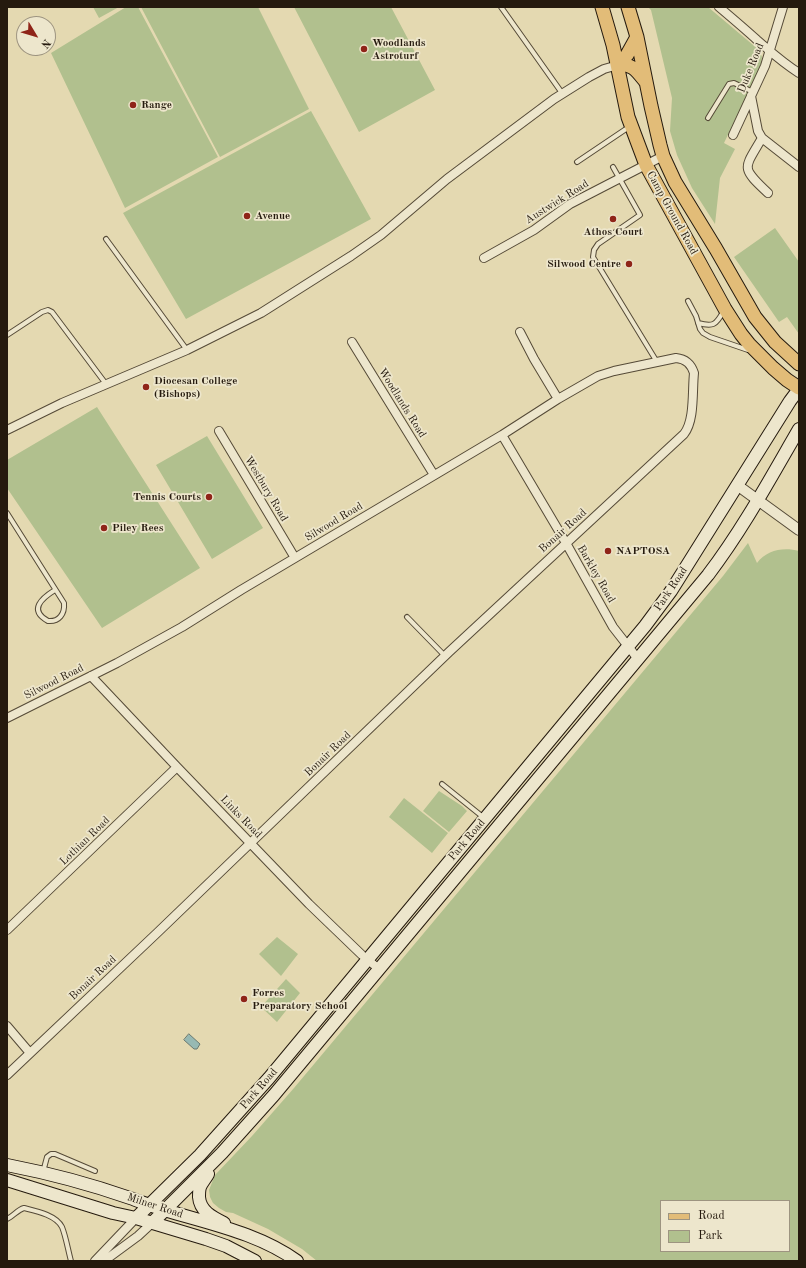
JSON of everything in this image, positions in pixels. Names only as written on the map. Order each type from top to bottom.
[{"type":"main road","name":"Camp Ground Road","points":[[602,7],[618,65],[624,101],[631,126],[646,165],[725,309],[741,334],[757,353],[787,380],[799,388]]},
{"type":"main road","name":"Camp Ground Road","points":[[628,7],[637,37],[663,156],[675,182],[755,317],[775,342],[799,364]]},
{"type":"main road","points":[[618,65],[627,55],[637,37]]},
{"type":"main road","points":[[618,65],[624,64],[633,68],[647,83]]},
{"type":"main road","name":"Park Road","points":[[136,1218],[200,1155],[278,1067],[645,626],[671,591],[799,388]]},
{"type":"main road","name":"Park Road","points":[[152,1223],[222,1153],[274,1095],[717,564],[736,536],[799,430]]},
{"type":"main road","points":[[222,1153],[200,1187],[200,1202],[210,1216],[248,1235]]},
{"type":"main road","name":"Milner Road","points":[[7,1165],[93,1186],[149,1206],[248,1235],[278,1249],[298,1261]]},
{"type":"main road","name":"Milner Road","points":[[7,1180],[113,1213],[136,1218],[206,1239],[226,1246],[255,1261]]},
{"type":"street","points":[[719,7],[782,62],[799,73]]},
{"type":"street","name":"Duke Road","points":[[733,135],[765,66],[783,7]]},
{"type":"street","points":[[7,430],[62,403],[187,350],[261,313],[351,256],[380,235],[447,179],[562,93],[604,69],[618,65]]},
{"type":"street","points":[[752,94],[758,131],[762,138],[799,167]]},
{"type":"street","points":[[762,138],[747,165],[749,173],[768,193]]},
{"type":"street","name":"Austwick Road","points":[[484,258],[534,230],[570,204],[663,156]]},
{"type":"street","points":[[520,332],[558,399]]},
{"type":"street","name":"Woodlands Road","points":[[352,342],[434,475]]},
{"type":"street","name":"Silwood Road","points":[[7,718],[117,663],[176,631],[598,376],[676,358]]},
{"type":"street","name":"Bonair Road","points":[[7,1075],[445,656],[684,434],[691,418],[693,370],[688,362],[676,358]]},
{"type":"street","name":"Westbury Road","points":[[219,431],[295,558]]},
{"type":"street","name":"Barkley Road","points":[[502,435],[566,543],[613,627],[638,659]]},
{"type":"street","points":[[737,485],[799,530]]},
{"type":"street","name":"Links Road","points":[[91,676],[177,768],[309,904],[379,969]]},
{"type":"street","name":"Lothian Road","points":[[7,930],[177,768]]},
{"type":"street","points":[[7,1026],[30,1053]]},
{"type":"street","name":"Park Road","points":[[95,1261],[136,1218]]},
{"type":"street","name":"Park Road","points":[[104,1261],[138,1236],[152,1223]]},
{"type":"lane","points":[[501,7],[562,93]]},
{"type":"lane","points":[[708,118],[729,84],[734,83],[752,94]]},
{"type":"lane","points":[[577,162],[631,126]]},
{"type":"lane","points":[[613,167],[640,215],[598,244],[594,250],[593,257],[657,362]]},
{"type":"lane","points":[[106,239],[187,350]]},
{"type":"lane","points":[[688,301],[703,333],[710,337],[757,353]]},
{"type":"lane","points":[[698,323],[712,325],[716,323],[725,309]]},
{"type":"lane","points":[[7,335],[42,312],[48,310],[52,312],[106,384]]},
{"type":"lane","points":[[7,513],[64,603],[63,612],[57,620],[48,621],[39,614],[37,610],[38,605],[46,596],[55,590]]},
{"type":"lane","points":[[407,617],[445,656]]},
{"type":"lane","points":[[442,784],[485,819]]},
{"type":"lane","points":[[43,1173],[47,1157],[51,1154],[55,1154],[95,1171]]},
{"type":"lane","points":[[7,1219],[24,1208],[49,1216],[56,1220],[62,1227],[71,1261]]},
{"type":"green space","points":[[93,7],[119,7],[99,18]]},
{"type":"green space","name":"Range","points":[[126,7],[138,7],[218,157],[125,208],[52,56],[56,56],[56,50]]},
{"type":"green space","name":"Range","points":[[141,7],[258,7],[309,109],[220,157]]},
{"type":"green space","name":"Woodlands Astroturf","points":[[294,7],[391,7],[435,90],[359,132]]},
{"type":"green space","points":[[648,7],[708,7],[759,50],[762,57],[761,66],[724,143],[735,149],[720,178],[715,224],[692,188],[677,155],[670,131],[672,98],[651,10]]},
{"type":"green space","name":"Avenue","points":[[311,111],[371,219],[186,319],[123,213]]},
{"type":"green space","points":[[775,228],[799,262],[799,334],[787,317],[779,322],[734,257]]},
{"type":"green space","name":"Piley Rees","points":[[97,407],[200,568],[102,628],[7,488],[7,460]]},
{"type":"green space","name":"Tennis Courts","points":[[207,436],[263,528],[212,559],[156,465]]},
{"type":"green space","points":[[748,543],[757,563],[770,552],[787,549],[799,551],[799,1261],[317,1261],[302,1249],[268,1229],[219,1208],[213,1203],[209,1190],[215,1175],[294,1088],[723,576]]},
{"type":"green space","points":[[439,791],[467,811],[449,832],[423,811]]},
{"type":"green space","points":[[404,798],[448,833],[432,853],[389,817]]},
{"type":"green space","points":[[277,937],[298,954],[281,976],[259,954]]},
{"type":"green space","points":[[286,979],[300,993],[277,1022],[261,1007]]},
{"type":"water","points":[[189,1034],[200,1044],[197,1049],[194,1049],[184,1040]]},
{"type":"place","name":"Woodlands Astroturf","points":[[364,49]]},
{"type":"place","name":"Range","points":[[133,105]]},
{"type":"place","name":"Avenue","points":[[247,216]]},
{"type":"place","name":"Athos Court","points":[[613,219]]},
{"type":"place","name":"Silwood Centre","points":[[629,264]]},
{"type":"place","name":"Diocesan College (Bishops)","points":[[146,387]]},
{"type":"place","name":"Tennis Courts","points":[[209,497]]},
{"type":"place","name":"Piley Rees","points":[[104,528]]},
{"type":"place","name":"NAPTOSA","points":[[608,551]]},
{"type":"place","name":"Forres Preparatory School","points":[[244,999]]}]
